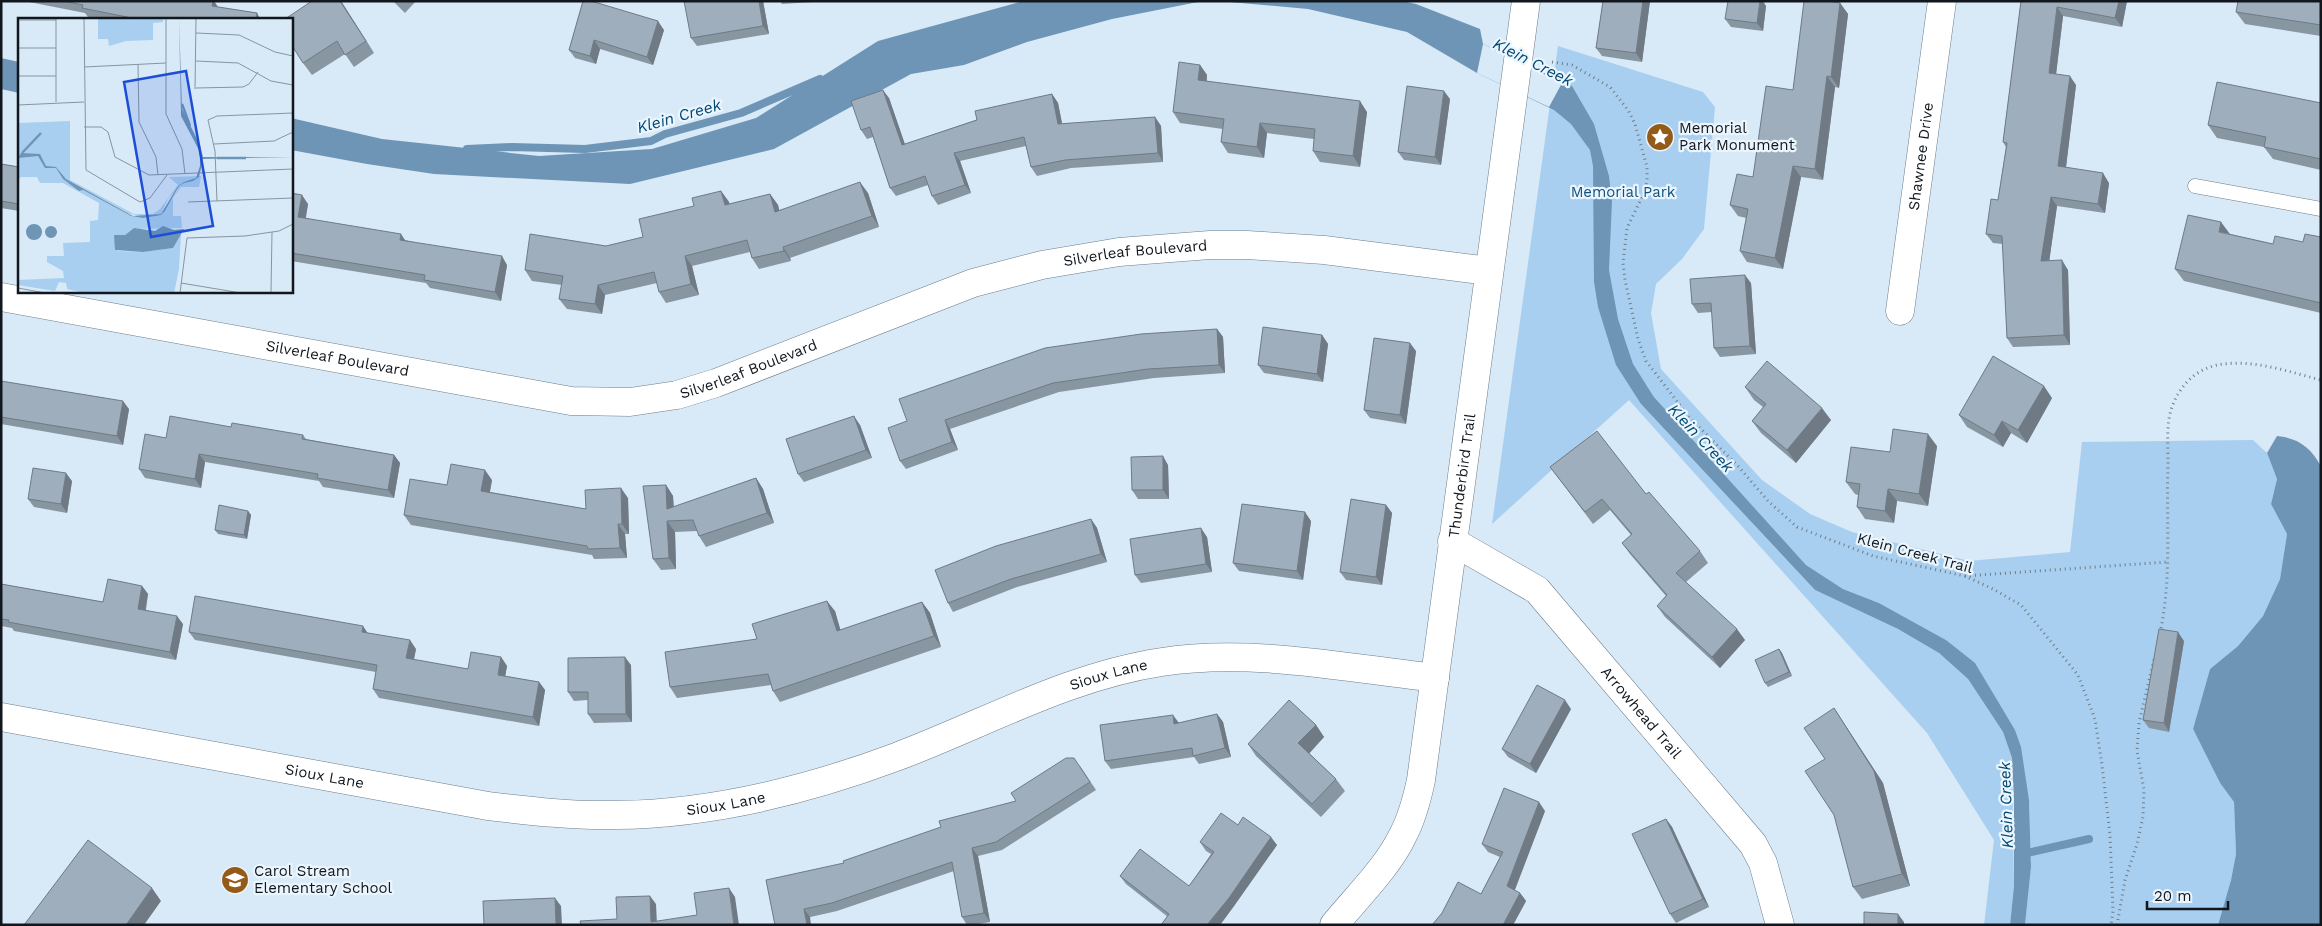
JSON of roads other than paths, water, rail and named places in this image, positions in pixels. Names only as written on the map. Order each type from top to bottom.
[{"type":"street","name":"Thunderbird Trail","points":[[1334,925],[1403,837],[1414,809],[1421,780],[1512,91],[1526,1]]},
{"type":"street","name":"Shawnee Drive","points":[[1900,311],[1942,1]]},
{"type":"street","name":"Silverleaf Boulevard","points":[[1,297],[571,401],[630,402],[677,395],[716,383],[973,283],[1042,265],[1119,252],[1210,245],[1247,245],[1324,250],[1489,271]]},
{"type":"street","name":"Arrowhead Trail","points":[[1452,541],[1537,590],[1753,844],[1763,864],[1780,925]]},
{"type":"street","name":"Sioux Lane","points":[[1,717],[488,806],[555,814],[615,815],[666,813],[722,806],[821,783],[897,756],[1049,693],[1096,677],[1164,662],[1214,657],[1265,659],[1435,678]]},
{"type":"lane","points":[[2195,186],[2321,209]]},
{"type":"waterway","name":"Klein Creek","points":[[467,149],[512,147],[585,149],[651,141],[665,134],[741,113],[820,79]]},
{"type":"waterway","points":[[2023,854],[2089,839]]},
{"type":"place","name":"Memorial Park Monument","points":[[1660,137]]},
{"type":"place","name":"Carol Stream Elementary School","points":[[235,880]]},
{"type":"park label","name":"Memorial Park","points":[[1623,192]]}]
